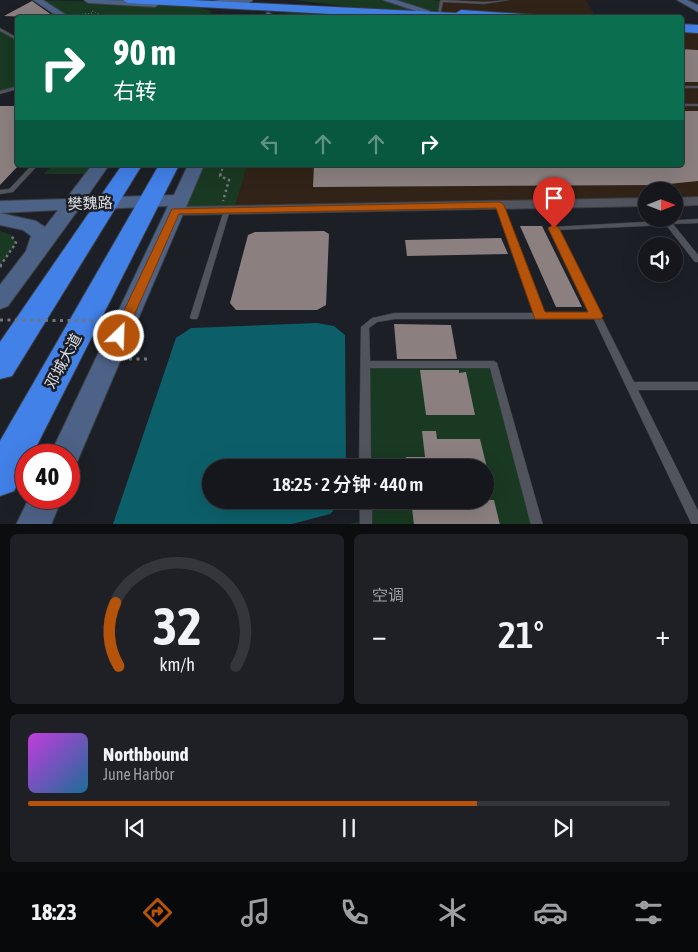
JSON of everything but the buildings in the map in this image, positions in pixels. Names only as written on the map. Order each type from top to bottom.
[{"type":"highway","points":[[128,0],[187,3],[237,2],[261,9],[315,10],[351,8]]},
{"type":"highway","points":[[294,0],[351,8],[450,15]]},
{"type":"highway","points":[[187,3],[216,15],[237,2]]},
{"type":"highway","points":[[420,12],[440,6],[513,15]]},
{"type":"highway","points":[[684,27],[698,27]]},
{"type":"highway","points":[[0,367],[131,167]]},
{"type":"highway","name":"邓城大道","points":[[0,478],[162,206],[170,167]]},
{"type":"street","points":[[38,0],[63,15]]},
{"type":"street","points":[[88,0],[187,3],[261,9]]},
{"type":"street","points":[[387,0],[420,12]]},
{"type":"street","points":[[681,0],[698,9]]},
{"type":"street","points":[[694,0],[698,2]]},
{"type":"street","points":[[408,15],[420,12]]},
{"type":"street","points":[[2,212],[63,196],[74,191],[100,167]]},
{"type":"street","points":[[0,301],[100,167]]},
{"type":"street","points":[[69,444],[162,206],[194,167]]},
{"type":"street","points":[[162,206],[224,210],[638,202]]},
{"type":"street","points":[[683,202],[698,202]]},
{"type":"street","name":"樊魏路","points":[[2,212],[162,206]]},
{"type":"street","points":[[2,212],[29,225],[42,234],[36,252]]},
{"type":"street","points":[[34,524],[41,509]]},
{"type":"lane","points":[[432,0],[440,6],[508,0]]},
{"type":"lane","points":[[0,28],[15,38]]},
{"type":"lane","points":[[684,87],[698,87]]},
{"type":"lane","points":[[0,92],[15,88]]},
{"type":"lane","points":[[684,105],[698,105]]},
{"type":"lane","points":[[2,212],[10,191],[33,167]]},
{"type":"lane","points":[[500,205],[540,316]]},
{"type":"lane","points":[[194,317],[224,210]]},
{"type":"lane","points":[[683,221],[698,220]]},
{"type":"lane","points":[[638,224],[554,228],[698,524]]},
{"type":"lane","points":[[673,228],[698,260]]},
{"type":"lane","points":[[366,459],[365,327],[375,320],[395,316],[597,316]]},
{"type":"lane","points":[[365,364],[494,365],[537,524]]},
{"type":"lane","points":[[631,386],[698,386]]},
{"type":"lane","points":[[366,509],[366,524]]},
{"type":"path","points":[[81,15],[96,13]]},
{"type":"path","points":[[223,167],[220,176],[229,180],[224,210]]},
{"type":"path","points":[[0,267],[16,243],[2,212]]},
{"type":"path","points":[[0,320],[136,321]]},
{"type":"path","points":[[128,359],[150,359]]},
{"type":"shaded area","points":[[387,0],[586,0],[595,15],[500,15],[425,11]]},
{"type":"shaded area","points":[[684,28],[698,29],[698,201],[683,202],[683,182],[638,182],[638,202],[175,211],[195,167],[684,167]]},
{"type":"green space","points":[[38,0],[191,5],[211,11],[210,15],[64,15]]},
{"type":"green space","points":[[294,0],[442,1],[439,12],[350,7]]},
{"type":"green space","points":[[292,12],[354,15],[279,15]]},
{"type":"green space","points":[[0,29],[15,38],[15,88],[0,93]]},
{"type":"green space","points":[[50,167],[99,167],[93,174],[44,174]]},
{"type":"green space","points":[[195,167],[246,167],[234,210],[175,211]]},
{"type":"green space","points":[[0,231],[11,235],[16,243],[3,263],[0,263]]},
{"type":"green space","points":[[365,364],[494,365],[537,524],[348,524],[366,520],[366,509],[494,509],[494,459],[365,459]]},
{"type":"water","points":[[317,323],[334,326],[345,335],[346,459],[202,459],[202,509],[335,509],[330,514],[292,524],[113,524],[176,338],[191,328]]},
{"type":"route","points":[[119,336],[176,211],[500,205],[540,316],[597,316],[554,228]]}]
